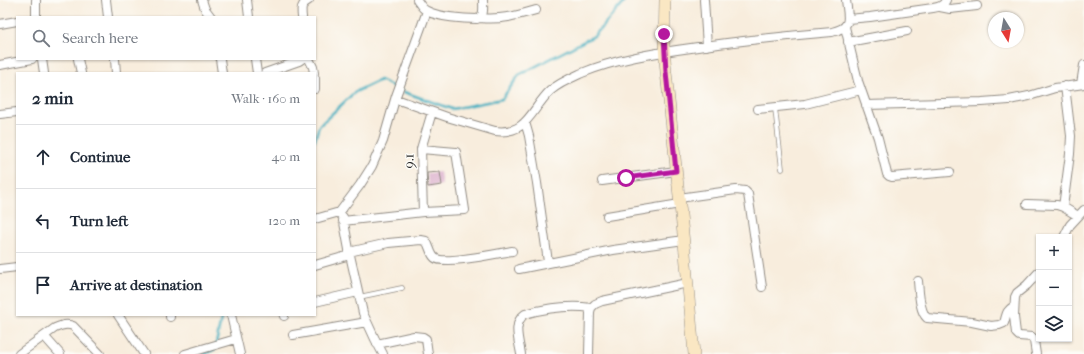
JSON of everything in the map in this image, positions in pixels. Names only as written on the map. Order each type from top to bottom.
[{"type":"main road","points":[[665,0],[665,52],[667,85],[684,240],[694,354]]},
{"type":"street","points":[[36,0],[36,16]]},
{"type":"street","points":[[106,0],[108,16]]},
{"type":"street","points":[[202,0],[205,9],[210,16]]},
{"type":"street","points":[[247,0],[249,16]]},
{"type":"street","points":[[302,16],[301,11],[303,3],[309,0]]},
{"type":"street","points":[[416,0],[427,11],[434,14],[456,18],[480,18],[493,20],[536,10]]},
{"type":"street","points":[[480,18],[483,12],[483,0]]},
{"type":"street","points":[[704,0],[707,46]]},
{"type":"street","points":[[396,97],[447,117],[495,131],[510,131],[518,128],[525,122],[550,92],[557,86],[582,73],[612,63],[665,52],[759,39],[841,30],[847,24],[848,19],[846,0]]},
{"type":"street","points":[[848,19],[870,17],[943,3],[950,9],[977,6]]},
{"type":"street","points":[[383,354],[363,313],[341,217],[372,166],[383,141],[396,97],[427,11]]},
{"type":"street","points":[[0,24],[16,21]]},
{"type":"street","points":[[845,27],[861,90],[878,138],[887,174],[892,177],[950,172]]},
{"type":"street","points":[[848,42],[906,32]]},
{"type":"street","points":[[0,65],[27,60]]},
{"type":"street","points":[[42,60],[44,72]]},
{"type":"street","points":[[78,60],[80,72]]},
{"type":"street","points":[[114,60],[116,72]]},
{"type":"street","points":[[220,60],[222,72]]},
{"type":"street","points":[[255,60],[257,72]]},
{"type":"street","points":[[269,72],[300,60]]},
{"type":"street","points":[[309,60],[313,67],[314,72]]},
{"type":"street","points":[[866,105],[989,102],[1010,100],[1055,88],[1083,84],[1084,65]]},
{"type":"street","points":[[1064,207],[1071,144],[1065,86]]},
{"type":"street","points":[[758,109],[805,104],[861,90]]},
{"type":"street","points":[[0,114],[16,112]]},
{"type":"street","name":"9.1","points":[[423,212],[421,149],[432,112]]},
{"type":"street","points":[[525,122],[529,136],[537,183],[548,262]]},
{"type":"street","points":[[316,219],[331,214],[341,217],[465,210],[456,152],[421,149]]},
{"type":"street","points":[[602,181],[676,171]]},
{"type":"street","points":[[607,216],[729,190],[740,190],[745,192],[748,194],[762,287]]},
{"type":"street","points":[[1028,204],[1050,204],[1081,213],[1070,225],[1066,234]]},
{"type":"street","points":[[519,269],[613,250],[684,240]]},
{"type":"street","points":[[316,265],[392,242],[426,241],[434,257],[443,260],[456,260],[512,251]]},
{"type":"street","points":[[0,269],[16,266]]},
{"type":"street","points":[[1036,275],[1017,294],[1015,297],[1014,306],[1016,333],[1019,336],[1032,337],[1036,354]]},
{"type":"street","points":[[918,280],[921,306],[924,316],[927,318],[972,322],[991,326],[999,325],[1004,323],[1006,312],[1014,306]]},
{"type":"street","points":[[589,354],[589,318],[591,308],[595,304],[602,301],[688,283]]},
{"type":"street","points":[[316,302],[359,294]]},
{"type":"street","points":[[521,354],[518,325],[519,320],[525,314],[570,306],[591,308]]},
{"type":"street","points":[[119,316],[144,354]]},
{"type":"street","points":[[231,316],[240,354]]},
{"type":"street","points":[[293,335],[367,322]]},
{"type":"street","points":[[22,353],[60,325],[69,324],[73,326],[100,354]]},
{"type":"street","points":[[44,336],[60,354]]},
{"type":"street","points":[[377,344],[414,336],[424,336],[426,339],[428,354]]},
{"type":"street","points":[[185,354],[236,339]]},
{"type":"lane","points":[[775,108],[782,169]]},
{"type":"lane","points":[[359,294],[402,288]]},
{"type":"building","points":[[440,172],[442,185],[428,187],[427,173]]},
{"type":"waterway","points":[[316,136],[319,126],[355,92],[380,80],[404,92],[452,109],[502,99],[519,75],[594,36],[624,2],[624,0]]},
{"type":"waterway","points":[[216,344],[220,316]]},
{"type":"waterway","points":[[204,354],[215,349]]},
{"type":"route","points":[[626,178],[676,171],[666,72],[664,34]]}]
